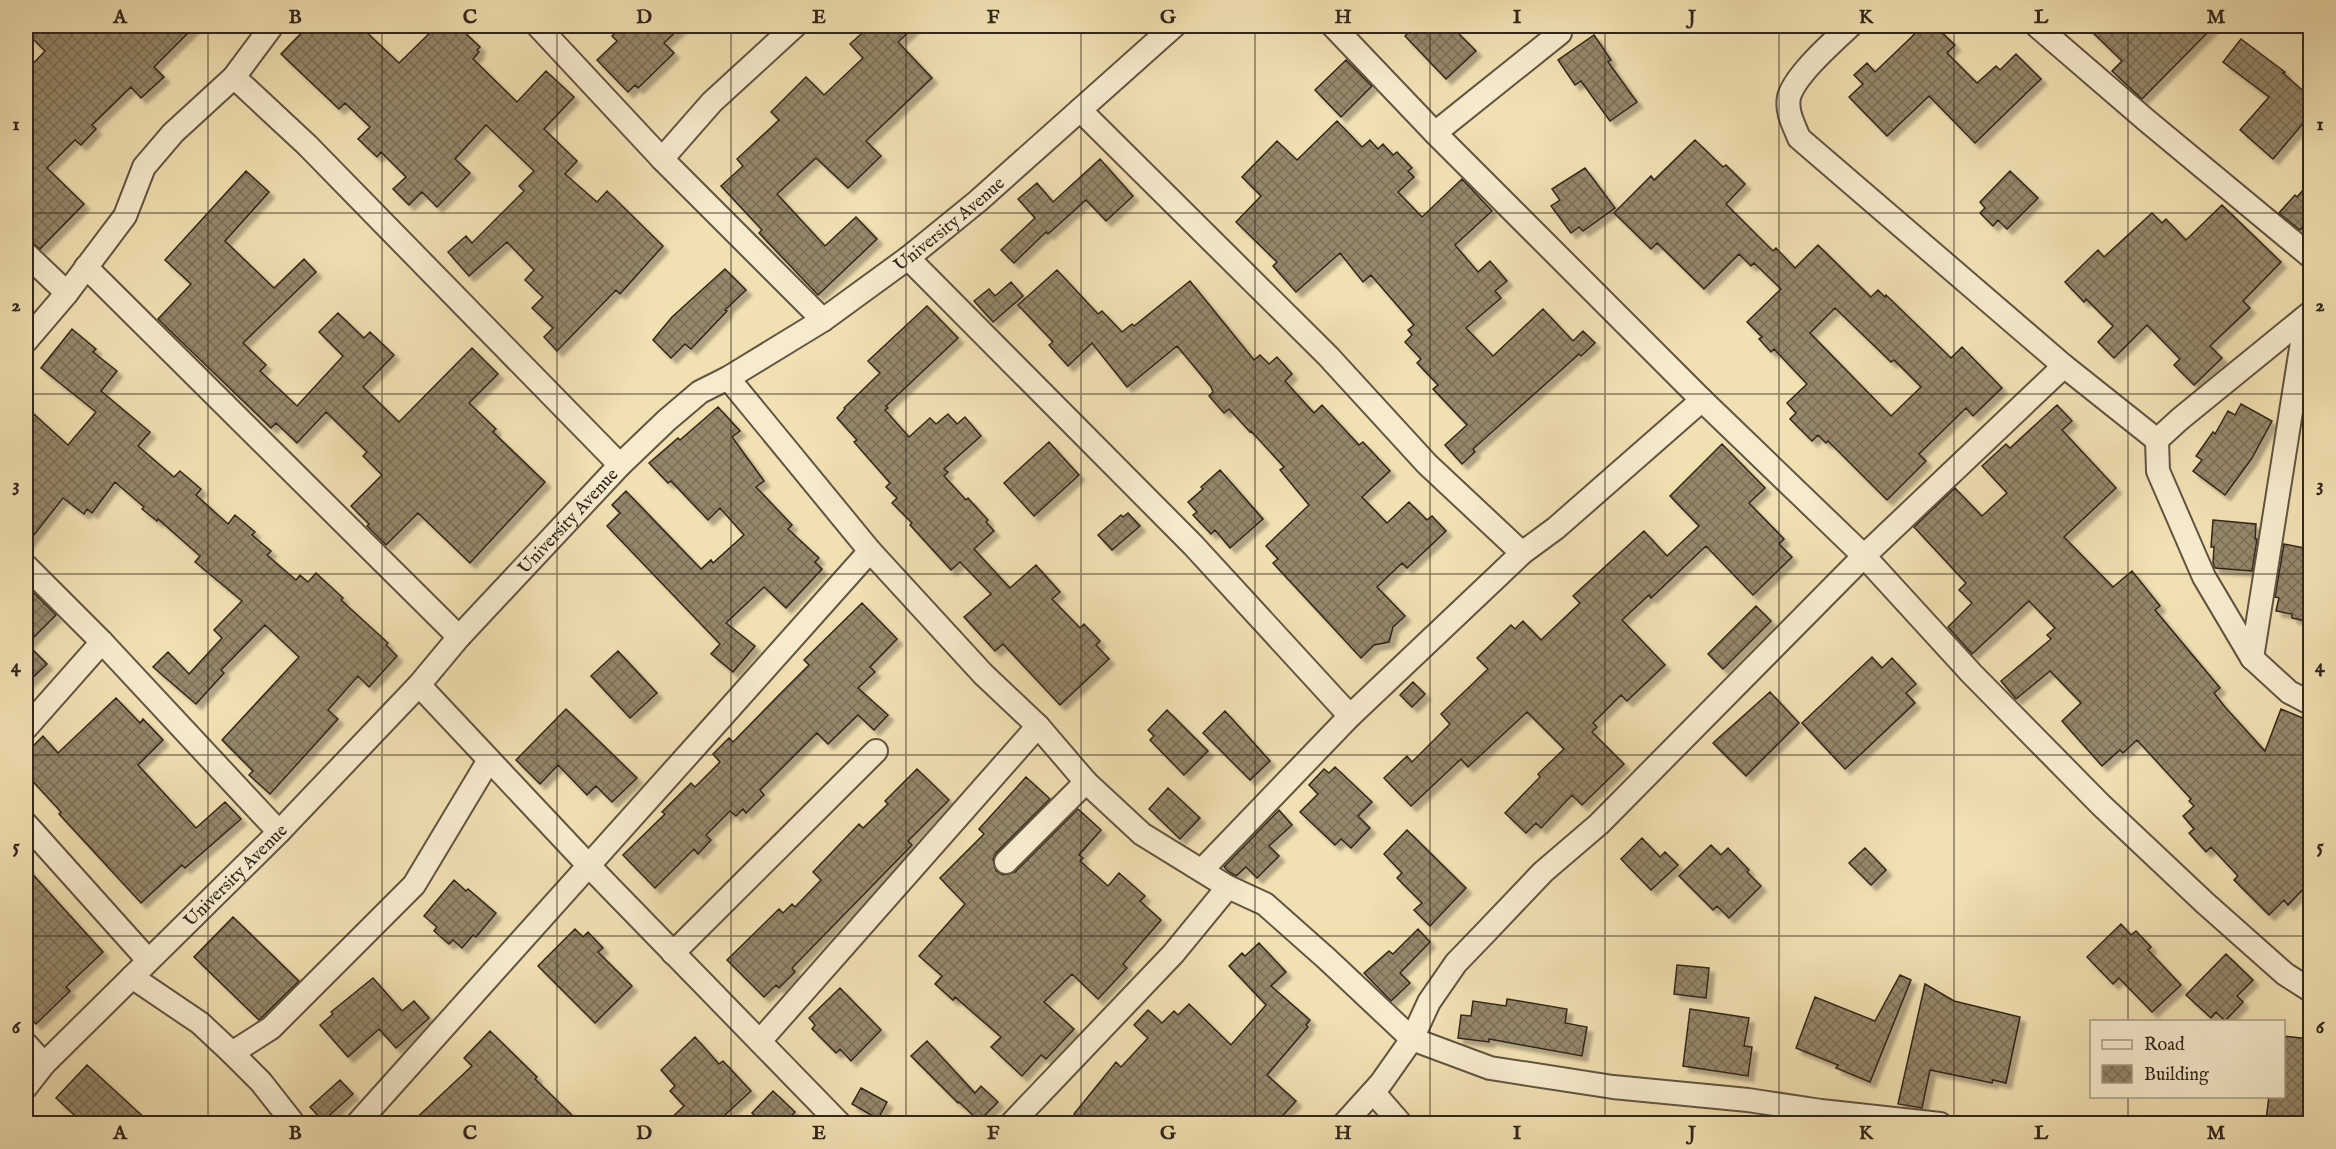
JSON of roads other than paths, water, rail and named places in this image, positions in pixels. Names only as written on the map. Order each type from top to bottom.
[{"type":"street","points":[[26,341],[67,293],[125,216],[144,167],[173,133],[234,77],[272,26]]},
{"type":"street","points":[[538,26],[662,159],[823,320]]},
{"type":"street","points":[[662,159],[712,102],[795,26]]},
{"type":"street","name":"University Avenue","points":[[26,1087],[44,1065],[148,960],[279,832],[419,685],[459,636],[620,465],[667,420],[700,392],[728,378],[823,320],[908,258],[978,201],[1174,26]]},
{"type":"street","points":[[1333,26],[1435,133],[1702,400],[1864,556],[1972,674],[2101,805],[2205,903],[2285,974],[2310,990]]},
{"type":"street","points":[[1850,26],[1802,74],[1789,97],[1789,116],[1799,138],[2064,366],[2157,440]]},
{"type":"street","points":[[2037,26],[2310,256]]},
{"type":"street","points":[[1435,133],[1560,33]]},
{"type":"street","points":[[234,77],[307,145],[620,465]]},
{"type":"street","points":[[1080,110],[1328,356],[1427,464],[1522,554]]},
{"type":"street","points":[[26,254],[67,293]]},
{"type":"street","points":[[908,258],[1184,537],[1350,716]]},
{"type":"street","points":[[86,267],[459,636]]},
{"type":"street","points":[[2308,315],[2157,440],[2158,471],[2204,577],[2252,658],[2289,692],[2310,703]]},
{"type":"street","points":[[2252,658],[2308,315]]},
{"type":"street","points":[[1344,1124],[1374,1093],[1412,1039],[1429,1002],[1456,963],[1484,933],[1543,872],[1599,824],[1864,556],[2064,366]]},
{"type":"street","points":[[728,378],[870,551],[983,674],[1038,726],[1086,782],[1142,834],[1228,887],[1265,904],[1327,958],[1412,1039],[1490,1068],[1613,1087],[1748,1100],[1820,1117],[1940,1124]]},
{"type":"street","points":[[1202,870],[1350,716],[1522,554],[1556,528],[1702,400]]},
{"type":"street","points":[[357,1124],[590,867],[649,797],[870,551]]},
{"type":"street","points":[[26,566],[102,642],[279,832]]},
{"type":"street","points":[[26,728],[102,642]]},
{"type":"street","points":[[419,685],[590,867],[840,1124]]},
{"type":"street","points":[[760,1041],[1038,726]]},
{"type":"street","points":[[673,953],[876,751]]},
{"type":"street","points":[[232,1053],[271,1028],[414,885],[489,760]]},
{"type":"street","points":[[1006,862],[1086,782]]},
{"type":"street","points":[[26,824],[148,960]]},
{"type":"street","points":[[1011,1124],[1173,954],[1228,887]]},
{"type":"street","points":[[132,977],[200,1023],[261,1082],[294,1124]]},
{"type":"street","points":[[26,1044],[44,1065]]},
{"type":"street","points":[[1374,1093],[1401,1124]]}]
